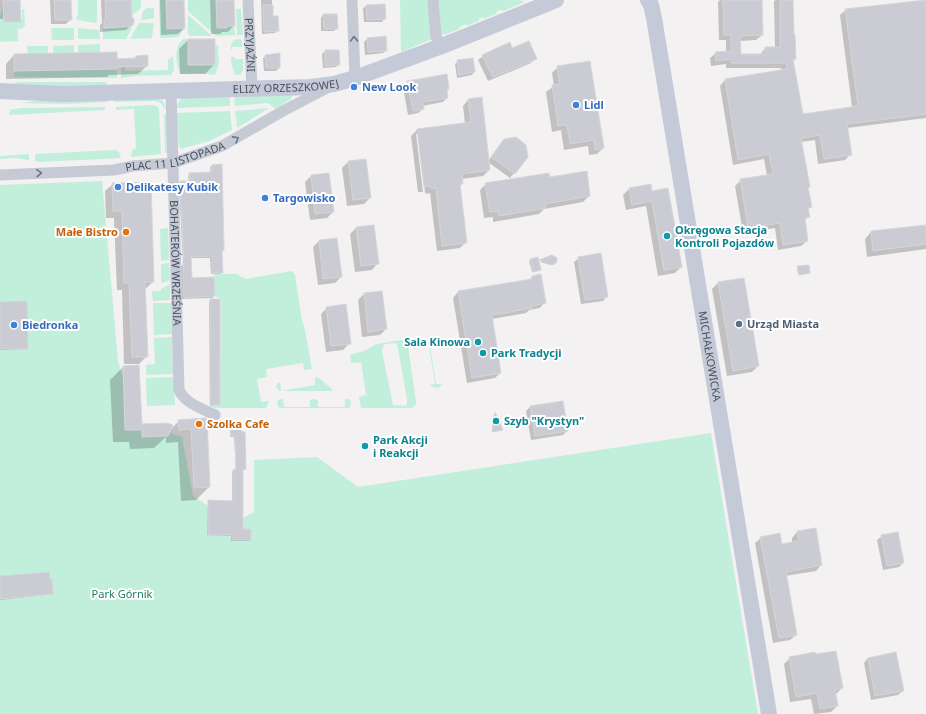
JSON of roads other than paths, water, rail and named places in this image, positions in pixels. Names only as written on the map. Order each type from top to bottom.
[{"type":"street","name":"PRZYJAŹNI","points":[[248,0],[252,89]]},
{"type":"street","points":[[352,0],[355,78]]},
{"type":"street","points":[[433,0],[436,37],[442,46]]},
{"type":"street","name":"ELIZY ORZESZKOWEJ","points":[[0,91],[65,94],[171,92],[311,87],[334,84],[355,78],[442,46],[556,0]]},
{"type":"street","name":"MICHAŁKOWICKA","points":[[648,0],[651,5],[654,18],[769,714]]},
{"type":"street","name":"PLAC 11 LISTOPADA","points":[[0,175],[114,170],[133,166],[173,163],[222,146],[282,111],[334,84]]},
{"type":"street","name":"BOHATERÓW WRZEŚNIA","points":[[171,92],[179,390],[183,397],[188,401],[215,415]]},
{"type":"place","name":"New Look","points":[[354,87]]},
{"type":"place","name":"Lidl","points":[[576,105]]},
{"type":"place","name":"Delikatesy Kubik","points":[[118,187]]},
{"type":"place","name":"Targowisko","points":[[265,198]]},
{"type":"place","name":"Małe Bistro","points":[[126,232]]},
{"type":"place","name":"Okręgowa Stacja Kontroli Pojazdów","points":[[667,236]]},
{"type":"place","name":"Urząd Miasta","points":[[739,324]]},
{"type":"place","name":"Biedronka","points":[[14,325]]},
{"type":"place","name":"Sala Kinowa","points":[[478,342]]},
{"type":"place","name":"Park Tradycji","points":[[483,353]]},
{"type":"place","name":"Szyb \"Krystyn\"","points":[[496,421]]},
{"type":"place","name":"Szolka Cafe","points":[[199,424]]},
{"type":"place","name":"Park Akcji i Reakcji","points":[[365,446]]},
{"type":"park label","name":"Park Górnik","points":[[122,594]]}]
